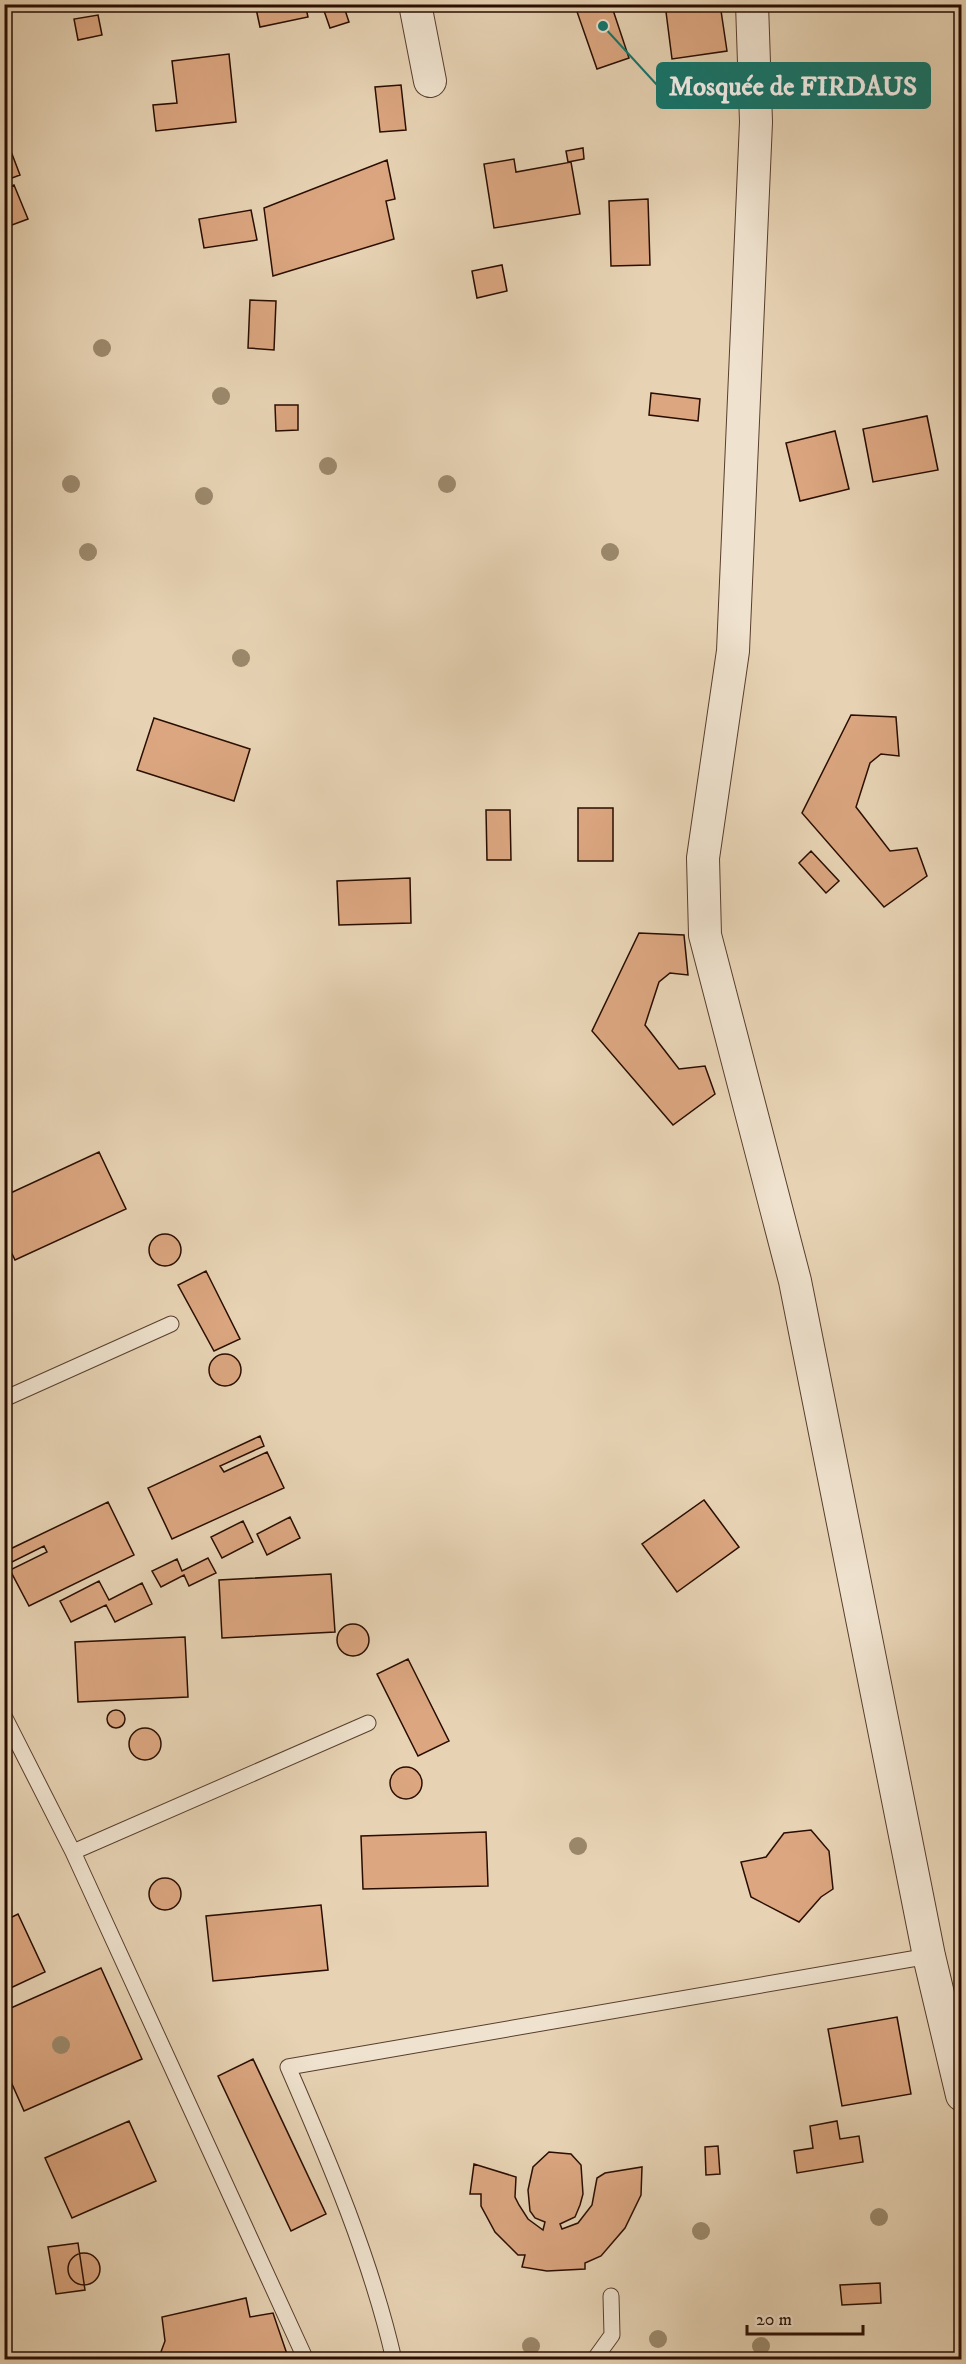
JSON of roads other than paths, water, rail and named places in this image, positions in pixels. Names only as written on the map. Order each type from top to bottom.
[{"type":"street","points":[[415,4],[430,81]]},
{"type":"street","points":[[752,4],[756,122],[733,651],[703,858],[705,935],[795,1281],[929,1956],[962,2095]]},
{"type":"lane","points":[[4,1399],[171,1324]]},
{"type":"lane","points":[[4,1716],[73,1852],[306,2360]]},
{"type":"lane","points":[[73,1852],[368,1723]]},
{"type":"lane","points":[[394,2360],[376,2295],[322,2146],[288,2067],[929,1956]]},
{"type":"lane","points":[[594,2360],[612,2335],[611,2296]]},
{"type":"place","name":"Mosquée de FIRDAUS","points":[[603,26]]}]
